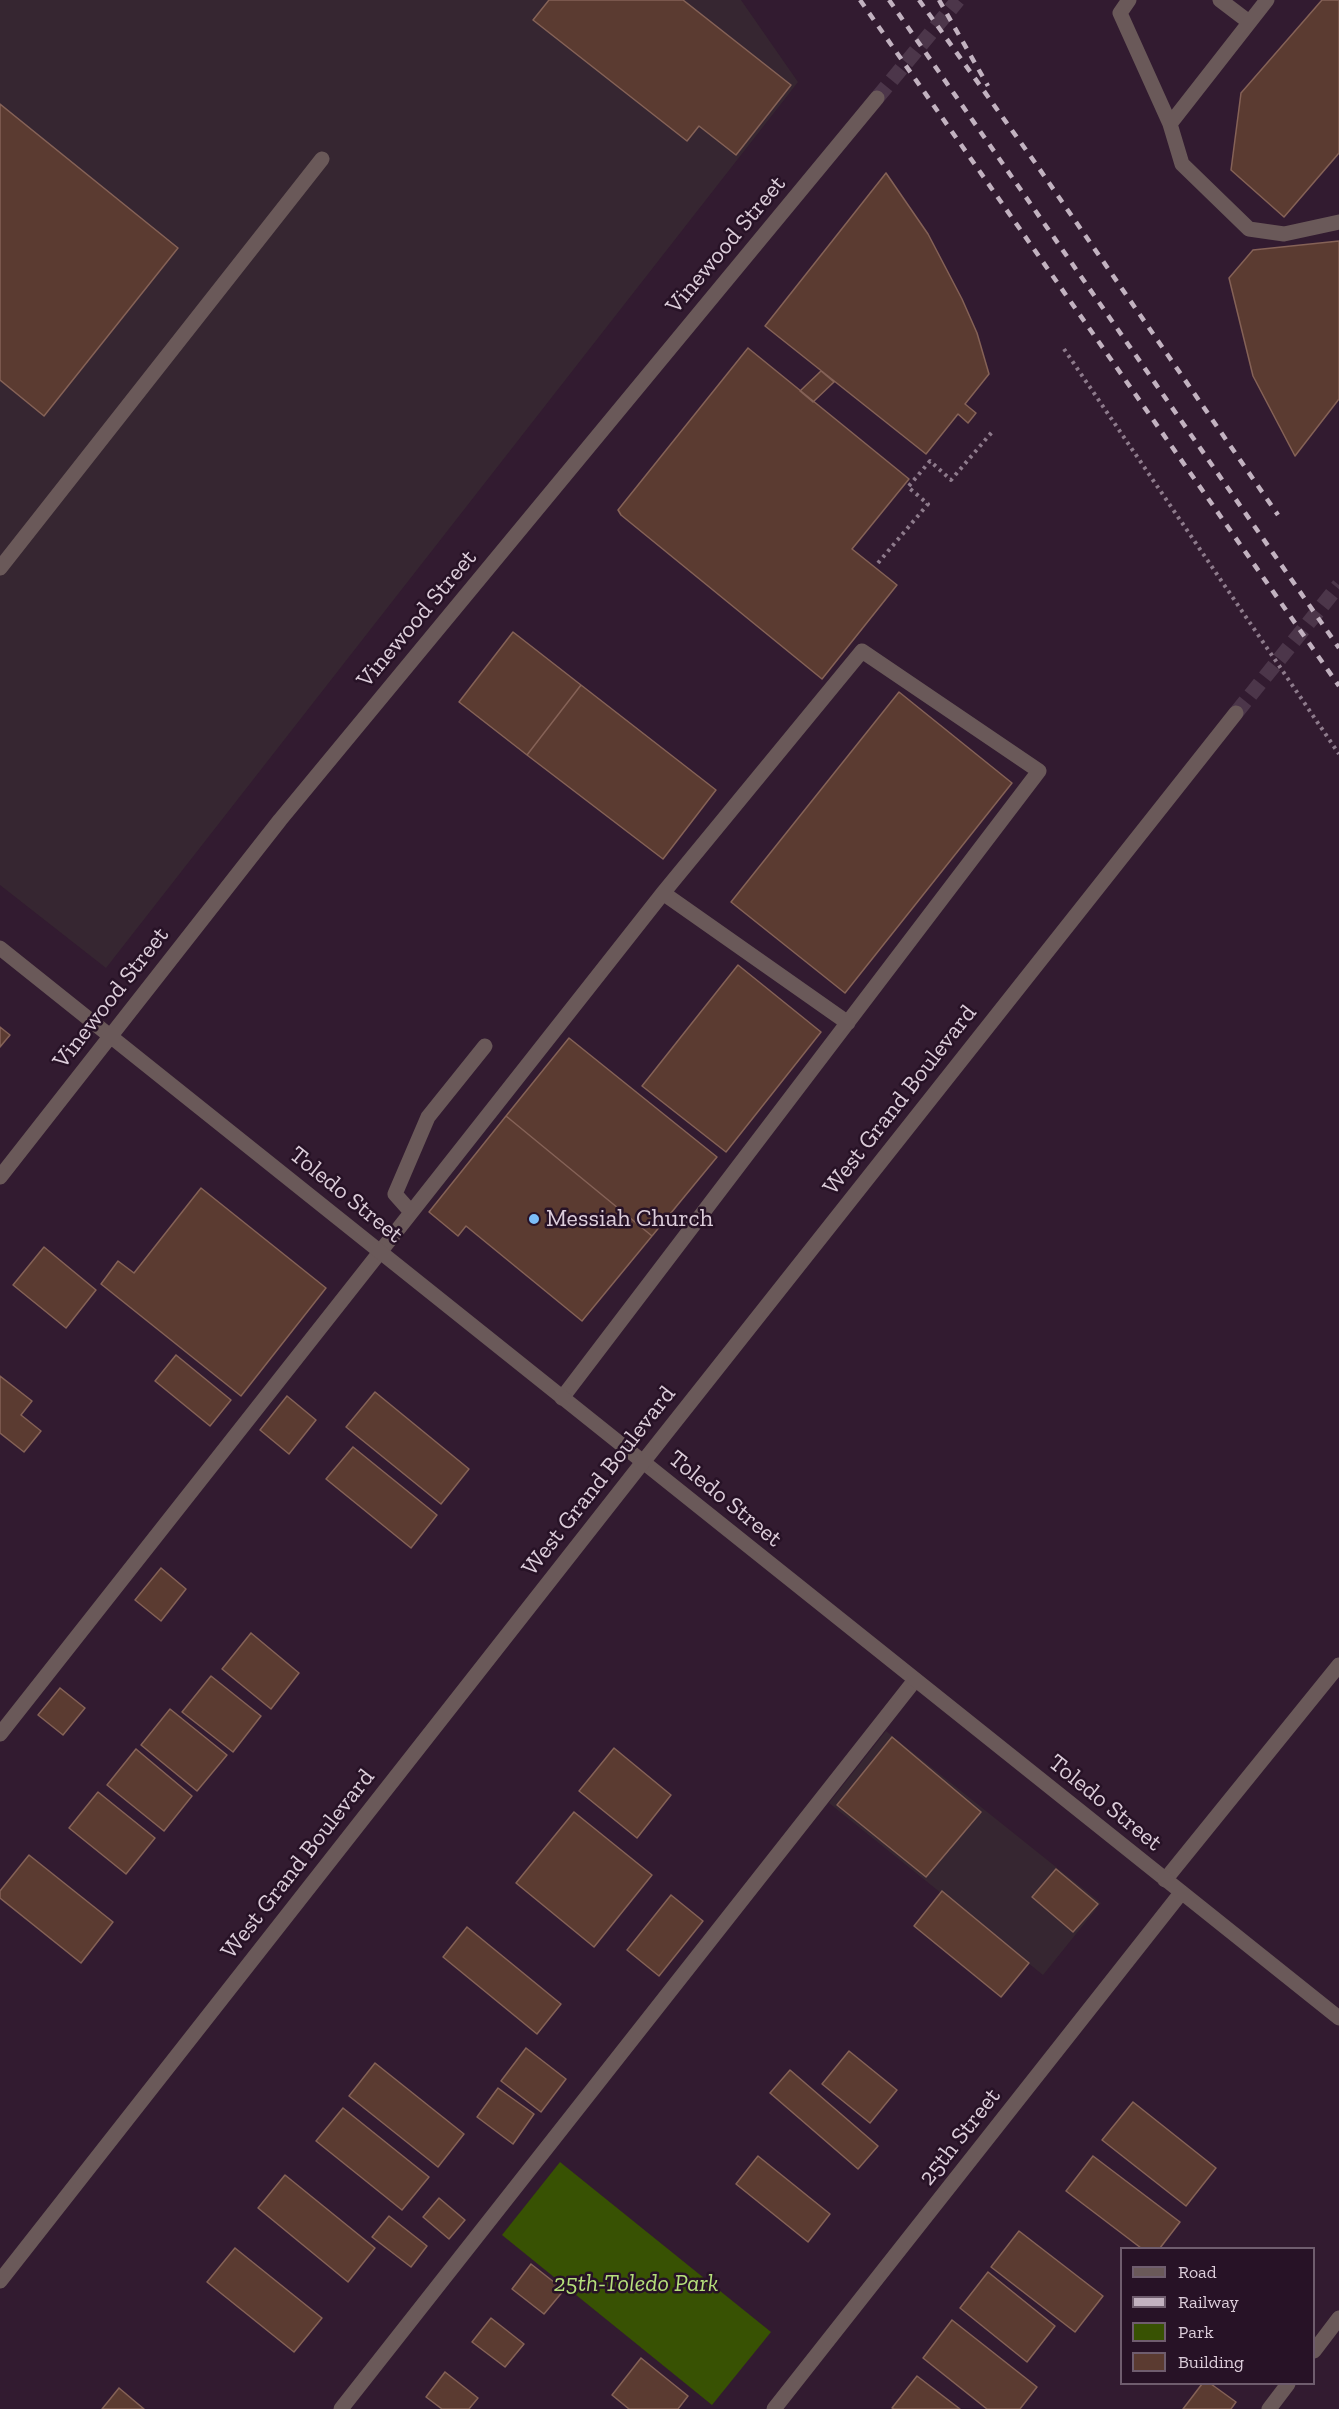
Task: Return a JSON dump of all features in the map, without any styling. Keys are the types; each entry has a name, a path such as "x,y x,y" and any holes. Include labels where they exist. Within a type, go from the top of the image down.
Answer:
{"street":[{"path":"1129,0 1120,13 1170,124 1182,164 1249,229 1284,234 1339,222"},
{"path":"1220,0 1250,22"},
{"path":"1170,124 1267,0"},
{"name":"Vinewood Street","path":"0,1177 280,820 876,98"},
{"path":"0,568 322,159"},
{"path":"0,1734 663,893 862,651 1039,771 562,1398"},
{"name":"West Grand Boulevard","path":"0,2280 642,1462 1236,713"},
{"path":"663,893 848,1023"},
{"name":"Toledo Street","path":"0,948 1339,2018"},
{"path":"411,1212 395,1194 428,1117 485,1047"},
{"path":"1165,1880 1339,1665"},
{"path":"341,2409 915,1680"},
{"name":"25th Street","path":"774,2409 1181,1893"},
{"path":"1315,2350 1339,2318"},
{"path":"1269,2409 1287,2385"}],"path":[{"path":"1064,349 1339,754"},
{"path":"878,563 928,504 908,487 930,461 951,480 992,432"}],"shaded area":[{"path":"0,0 741,0 798,82 106,968 0,885"},
{"path":"886,1731 1101,1903 1043,1975 829,1803"}],"green space":[{"name":"25th-Toledo Park","path":"560,2162 771,2332 712,2405 502,2235"}],"building":[{"path":"549,0 683,0 791,85 736,155 699,126 687,141 533,20"},
{"path":"1322,0 1339,0 1339,153 1284,217 1231,170 1241,93"},
{"path":"0,104 178,248 44,416 0,380"},
{"path":"886,173 928,234 962,299 977,333 989,374 965,404 976,413 968,423 958,414 926,454 765,326"},
{"path":"1339,241 1339,399 1295,456 1253,376 1229,278 1253,250"},
{"path":"748,348 909,479 852,549 897,585 822,679 621,515 618,510"},
{"path":"821,371 834,382 813,402 800,391"},
{"path":"513,632 581,685 527,755 459,702"},
{"path":"581,685 716,790 663,859 527,755"},
{"path":"899,692 1012,783 845,993 731,902"},
{"path":"738,965 821,1032 726,1152 642,1086"},
{"path":"0,1027 10,1035 0,1047"},
{"path":"569,1038 717,1157 652,1236 506,1116"},
{"name":"Messiah Church","path":"506,1116 652,1236 582,1321 466,1226 458,1236 429,1212"},
{"path":"201,1188 326,1288 241,1396 101,1284 118,1261 134,1273"},
{"path":"44,1247 96,1290 66,1328 13,1285"},
{"path":"176,1355 231,1400 210,1426 155,1381"},
{"path":"0,1376 32,1401 21,1415 41,1431 24,1452 0,1433"},
{"path":"375,1392 469,1469 441,1504 346,1427"},
{"path":"287,1396 316,1420 289,1454 260,1430"},
{"path":"353,1447 437,1515 411,1548 326,1479"},
{"path":"161,1568 186,1589 161,1621 135,1600"},
{"path":"251,1633 299,1673 271,1709 222,1669"},
{"path":"211,1676 261,1716 233,1752 182,1712"},
{"path":"60,1688 85,1708 63,1735 38,1715"},
{"path":"170,1709 227,1755 197,1791 141,1745"},
{"path":"892,1737 981,1812 926,1877 837,1805"},
{"path":"614,1748 671,1795 637,1838 579,1791"},
{"path":"136,1749 192,1796 164,1831 107,1785"},
{"path":"98,1792 155,1838 126,1874 69,1828"},
{"path":"574,1812 652,1875 594,1947 516,1883"},
{"path":"29,1855 113,1922 81,1963 0,1898 0,1891"},
{"path":"1056,1869 1098,1904 1073,1932 1032,1897"},
{"path":"942,1891 1029,1963 1001,1997 914,1926"},
{"path":"671,1895 703,1921 659,1976 627,1950"},
{"path":"467,1927 561,2004 537,2034 443,1957"},
{"path":"526,2048 566,2079 541,2112 501,2081"},
{"path":"849,2051 897,2090 870,2123 822,2084"},
{"path":"375,2063 464,2134 438,2167 349,2096"},
{"path":"790,2070 878,2146 858,2169 770,2093"},
{"path":"498,2088 534,2114 513,2144 477,2117"},
{"path":"1133,2102 1216,2168 1186,2206 1102,2140"},
{"path":"343,2108 429,2177 402,2210 316,2141"},
{"path":"758,2156 830,2214 808,2242 736,2184"},
{"path":"1093,2156 1180,2222 1161,2247 1140,2247 1066,2191"},
{"path":"285,2175 375,2248 348,2282 258,2208"},
{"path":"439,2198 465,2220 449,2239 423,2217"},
{"path":"389,2216 427,2246 411,2267 372,2237"},
{"path":"1019,2231 1103,2296 1075,2332 991,2267"},
{"path":"235,2248 322,2318 294,2352 207,2282"},
{"path":"531,2264 564,2290 544,2314 512,2289"},
{"path":"988,2272 1055,2326 1027,2362 960,2308"},
{"path":"491,2318 524,2344 505,2367 472,2342"},
{"path":"952,2320 1037,2387 1020,2409 987,2409 923,2358"},
{"path":"641,2358 688,2396 678,2409 629,2409 612,2395"},
{"path":"445,2372 478,2398 469,2409 442,2409 426,2397"},
{"path":"917,2376 960,2409 892,2408"},
{"path":"1201,2385 1212,2385 1236,2402 1231,2409 1183,2409"},
{"path":"119,2388 144,2409 102,2409"}],"tunnel":[{"path":"877,98 958,0"},
{"path":"1236,713 1339,585"}],"railway":[{"path":"860,0 1339,686"},
{"path":"889,0 1339,648"},
{"path":"919,0 1036,164 1278,515"},
{"path":"939,0 988,86"}],"place":[{"name":"Messiah Church","path":"534,1219"}]}
